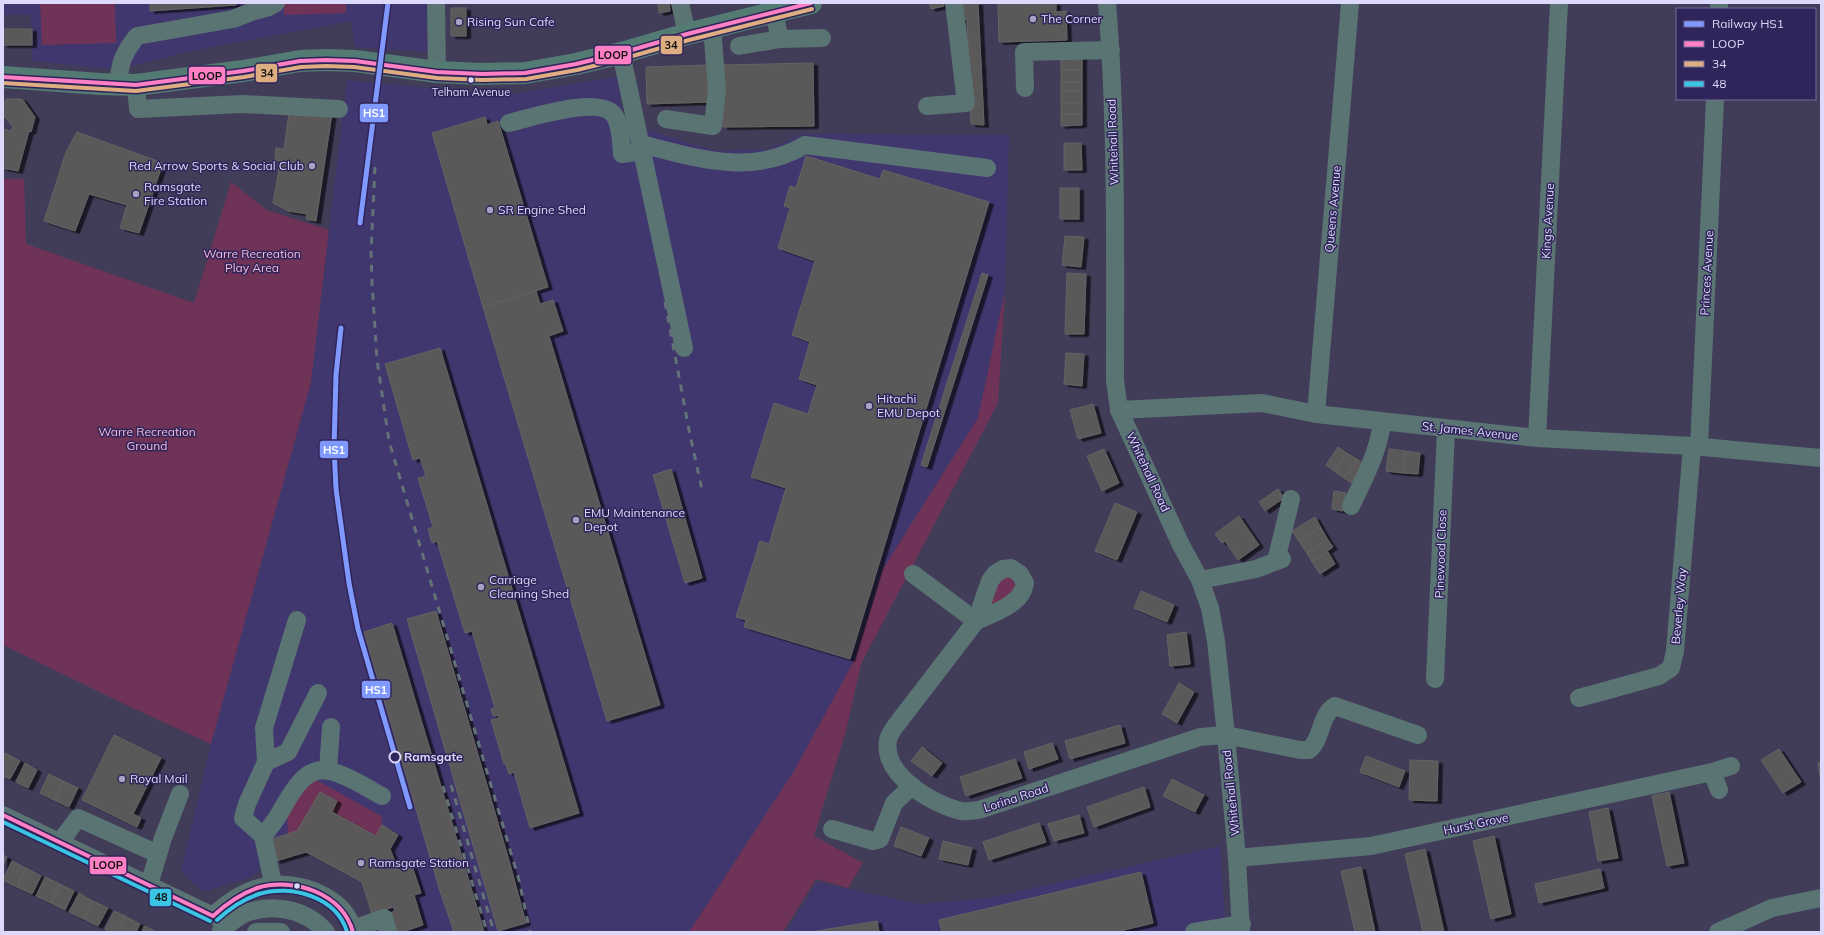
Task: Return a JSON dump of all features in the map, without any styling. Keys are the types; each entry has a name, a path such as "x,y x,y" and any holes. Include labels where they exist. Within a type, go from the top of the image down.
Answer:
{"main road":[{"path":"3,78 127,85 243,71 300,61 355,61 437,72 482,74 525,73 621,53 687,34 806,4"}],"street":[{"path":"276,3 233,20 137,36 125,51 120,70 138,109 243,104 339,109"},
{"path":"436,3 437,72"},
{"path":"680,3 687,34"},
{"path":"927,106 966,103 954,3"},
{"name":"Whitehall Road","path":"1107,3 1111,50 1114,182 1115,380 1119,410 1181,545 1200,580 1210,608 1216,641 1226,736 1238,858 1242,928"},
{"name":"Queens Avenue","path":"1316,414 1350,3"},
{"name":"Kings Avenue","path":"1538,438 1559,3"},
{"path":"774,13 780,39"},
{"path":"666,119 713,126 717,89 712,28"},
{"path":"739,46 780,39 822,38"},
{"path":"1025,88 1024,52 1111,50"},
{"path":"621,53 684,348"},
{"name":"Princes Avenue","path":"1696,446 1714,100"},
{"path":"509,123 575,108 595,107 607,109 614,115 622,154 642,148 728,163 750,163 779,157 805,145 986,168"},
{"name":"St. James Avenue","path":"1119,410 1262,403 1316,414 1446,429 1538,438 1696,446 1821,458"},
{"path":"1351,506 1370,466 1380,438 1382,422"},
{"name":"Pinewood Close","path":"1435,679 1446,429"},
{"name":"Beverley Way","path":"1579,698 1659,676 1671,668 1675,651 1696,446"},
{"path":"1200,580 1256,569 1279,560 1291,499"},
{"name":"Lorina Road","path":"913,574 976,621 897,724 888,739 889,752 894,769 912,786 940,803 962,811 979,810 1200,737 1226,736 1300,750 1309,750 1314,745 1328,711 1335,706 1418,735"},
{"path":"274,885 263,836 243,818 247,804 266,762 264,728 297,620"},
{"path":"266,762 288,752 318,693"},
{"path":"328,770 331,727"},
{"name":"Hurst Grove","path":"1238,858 1371,846 1712,772 1731,766"},
{"path":"263,836 298,783 311,772 328,770 382,796"},
{"path":"1712,772 1719,790"},
{"path":"832,830 873,840 880,839 894,803 912,786"},
{"path":"149,885 158,854 180,794"},
{"path":"3,815 149,885 218,926"},
{"path":"60,842 78,818 158,854"},
{"path":"218,926 225,905 245,893 274,885 301,887 320,893 345,911 352,922 353,930 384,918 388,932"},
{"path":"1718,932 1772,908 1821,898"},
{"path":"218,926 244,914 262,909 279,907 307,917 326,932"},
{"path":"1194,932 1242,928"},
{"path":"256,932 281,932"}],"shaded area":[{"path":"3,3 430,3 428,52 355,47 351,21 186,52 118,70 32,61 31,15 3,15"},
{"path":"617,77 624,123 716,151 768,149 804,134 1009,135 1005,291 978,418 883,569 855,659 794,771 689,932 377,932 362,882 306,852 276,861 248,878 203,892 181,871 211,744 311,382 347,80 503,95"},
{"path":"1220,846 1226,932 786,932 817,882 919,904 990,898"}],"green space":[{"path":"40,3 115,3 116,43 42,45"},
{"path":"284,3 346,3 346,13 284,15"},
{"name":"Warre Recreation Ground","path":"3,179 24,179 26,244 194,303 231,182 267,210 329,230 311,382 211,744 122,703 3,645"},
{"path":"1005,291 998,403 861,664 846,731 814,836 863,863 848,888 816,879 783,932 689,932 794,771 855,659 883,569 978,418"},
{"path":"1010,573 1020,589 984,612 994,583"},
{"path":"318,781 381,816 382,825 376,836 332,812 297,831 288,834 287,817 308,782"}],"building":[{"path":"150,3 236,3 236,5 150,11"},
{"path":"658,3 669,3 670,11 659,13"},
{"path":"929,3 943,3 944,6 931,9"},
{"path":"959,3 978,3 984,125 971,124 967,19 960,20"},
{"name":"The Corner","path":"998,3 1056,3 1056,12 1066,11 1067,40 999,42"},
{"name":"Rising Sun Cafe","path":"451,8 466,8 466,36 451,36"},
{"path":"3,29 32,29 32,45 3,45"},
{"path":"1061,57 1082,57 1082,70 1061,70"},
{"path":"813,63 814,126 723,127 723,65"},
{"path":"710,65 711,102 647,104 646,67"},
{"path":"1061,70 1082,70 1082,82 1061,82"},
{"path":"1061,82 1082,82 1082,91 1061,91"},
{"path":"1061,91 1082,91 1082,103 1061,103"},
{"path":"6,99 22,99 35,117 31,132 29,131 18,171 3,168 4,129 11,131 13,127 5,117 3,117 3,101 6,101"},
{"path":"1061,103 1082,103 1082,114 1061,114"},
{"name":"Red Arrow Sports & Social Club","path":"289,113 332,113 316,221 306,219 307,214 288,211 273,203 280,164 300,167 300,164 275,160 276,148 284,149"},
{"path":"1061,114 1082,114 1082,125 1061,126"},
{"name":"SR Engine Shed","path":"485,117 487,125 498,121 548,287 483,307 432,133"},
{"path":"77,132 163,163 139,233 120,228 127,205 89,194 75,231 44,221 66,152"},
{"path":"1064,143 1081,143 1082,170 1064,170"},
{"name":"Hitachi EMU Depot","path":"806,156 880,179 883,170 989,202 850,659 744,627 746,620 736,617 760,541 769,544 786,488 751,477 774,403 808,414 817,385 799,379 810,342 792,335 815,261 778,248 790,208 784,206 790,186 796,188"},
{"path":"1060,188 1079,188 1079,219 1060,219"},
{"path":"1065,236 1084,237 1081,267 1062,265"},
{"path":"982,273 988,275 927,467 921,465"},
{"path":"1067,273 1086,274 1084,334 1065,334"},
{"name":"EMU Maintenance Depot","path":"536,291 540,304 553,300 563,331 549,336 660,705 607,721 483,307"},
{"name":"Carriage Cleaning Shed","path":"440,348 579,813 530,828 514,772 509,774 506,764 504,764 491,720 499,718 498,715 493,716 491,709 495,708 472,631 465,633 437,541 432,543 428,529 433,527 418,478 426,476 420,458 413,460 385,364"},
{"path":"1066,353 1084,354 1082,386 1064,384"},
{"path":"1093,404 1101,433 1078,439 1070,410"},
{"path":"1338,447 1347,453 1334,471 1326,465"},
{"path":"1104,449 1119,483 1102,491 1087,456"},
{"path":"1389,449 1405,451 1403,473 1386,471"},
{"path":"1405,451 1420,453 1418,474 1403,473"},
{"path":"1347,453 1357,459 1344,478 1334,471"},
{"path":"1357,459 1366,465 1353,484 1344,478"},
{"path":"671,469 702,578 685,583 653,475"},
{"path":"1278,489 1284,498 1265,511 1259,502"},
{"path":"1334,491 1346,493 1343,511 1332,509"},
{"path":"1115,503 1137,512 1117,560 1095,551"},
{"path":"1239,516 1259,545 1238,560 1225,541 1222,543 1215,534"},
{"path":"1315,517 1321,528 1299,541 1292,531"},
{"path":"1321,528 1328,540 1307,553 1299,541"},
{"path":"1328,540 1333,547 1312,562 1307,553"},
{"path":"1328,552 1335,564 1320,574 1312,562"},
{"path":"1141,591 1174,605 1167,622 1134,608"},
{"path":"436,611 526,923 498,931 407,619"},
{"path":"392,623 484,932 454,932 440,891 364,632"},
{"path":"1186,632 1190,664 1170,666 1167,635"},
{"path":"1179,683 1194,692 1177,723 1162,714"},
{"path":"1120,725 1125,743 1070,759 1065,741"},
{"name":"Royal Mail","path":"114,735 161,758 133,814 141,818 137,827 82,800"},
{"path":"1052,743 1058,759 1029,769 1024,752"},
{"path":"922,747 942,763 932,776 911,761"},
{"path":"1779,749 1801,782 1783,793 1761,760"},
{"path":"5,753 20,761 10,779 3,776 3,758"},
{"path":"1366,756 1405,771 1399,787 1360,772"},
{"path":"1015,759 1022,778 966,796 960,777"},
{"path":"1410,760 1438,761 1437,801 1409,800"},
{"path":"1821,762 1821,783 1818,763"},
{"path":"25,763 37,770 28,788 16,782"},
{"path":"49,774 63,781 54,800 40,793"},
{"path":"1172,779 1204,795 1195,812 1163,796"},
{"path":"63,781 78,788 69,807 54,800"},
{"path":"1144,787 1150,807 1094,827 1087,807"},
{"name":"Ramsgate Station","path":"320,792 337,801 332,812 376,836 382,825 398,835 390,849 398,870 412,866 421,893 414,895 423,925 402,932 393,932 388,914 395,911 393,907 372,914 362,882 306,852 276,861 269,840 297,831"},
{"path":"1669,792 1684,863 1667,866 1652,796"},
{"path":"1608,808 1618,858 1598,861 1589,812"},
{"path":"1079,815 1084,833 1054,841 1048,824"},
{"path":"1039,823 1046,842 989,860 983,842"},
{"path":"901,827 929,838 921,856 894,846"},
{"path":"1494,836 1511,914 1491,919 1473,841"},
{"path":"943,841 972,848 968,865 939,859"},
{"path":"1425,849 1444,932 1423,932 1405,854"},
{"path":"3,855 7,857 3,866"},
{"path":"12,861 26,868 17,887 3,880"},
{"path":"1361,867 1375,932 1355,932 1341,871"},
{"path":"26,868 41,876 32,894 17,887"},
{"path":"1600,869 1604,888 1539,903 1535,884"},
{"path":"1141,872 1153,923 1116,932 942,932 939,920"},
{"path":"45,877 60,884 51,903 36,896"},
{"path":"60,884 74,891 65,910 51,903"},
{"path":"79,893 93,901 84,919 69,912"},
{"path":"93,901 108,908 98,926 84,919"},
{"path":"114,911 125,916 118,932 110,932 105,929"},
{"path":"125,916 140,924 136,932 118,932"},
{"path":"877,921 879,932 811,932"},
{"path":"144,926 157,932 142,932"}],"railway":[{"path":"375,167 371,252 372,282 377,360 389,441 519,880 530,932"},
{"path":"665,302 702,490"},
{"path":"451,785 494,932"},
{"path":"443,786 487,932"}],"rail line":[{"name":"HS1","path":"360,223 388,3"},
{"name":"HS1","path":"341,328 336,375 334,447 336,489 349,583 358,629 410,807"}],"transit line":[{"name":"LOOP","path":"3,77 136,85 243,71 300,61 326,60 355,61 437,72 482,74 525,73 576,64 621,53 687,34 811,3"},
{"name":"34","path":"3,83 136,91 244,77 301,67 326,66 354,67 437,78 482,80 526,79 577,70 622,59 689,40 812,9"},
{"name":"LOOP","path":"3,815 213,916"},
{"name":"48","path":"3,822 210,921"},
{"name":"LOOP","path":"213,916 223,907 251,890 271,885 286,885 315,891 328,898 339,907 347,918 353,932"},
{"name":"48","path":"217,920 236,905 253,896 272,891 298,892 311,896 334,910 342,920 347,932"}],"place":[{"name":"The Corner","path":"1033,19"},
{"name":"Rising Sun Cafe","path":"459,22"},
{"name":"Telham Avenue","path":"471,80"},
{"name":"Red Arrow Sports & Social Club","path":"312,166"},
{"name":"Ramsgate Fire Station","path":"136,194"},
{"name":"SR Engine Shed","path":"490,210"},
{"name":"Hitachi EMU Depot","path":"869,406"},
{"name":"EMU Maintenance Depot","path":"576,520"},
{"name":"Carriage Cleaning Shed","path":"481,587"},
{"name":"Ramsgate","path":"395,757"},
{"name":"Royal Mail","path":"122,779"},
{"name":"Ramsgate Station","path":"361,863"}],"park label":[{"name":"Warre Recreation Play Area","path":"252,261"}]}
